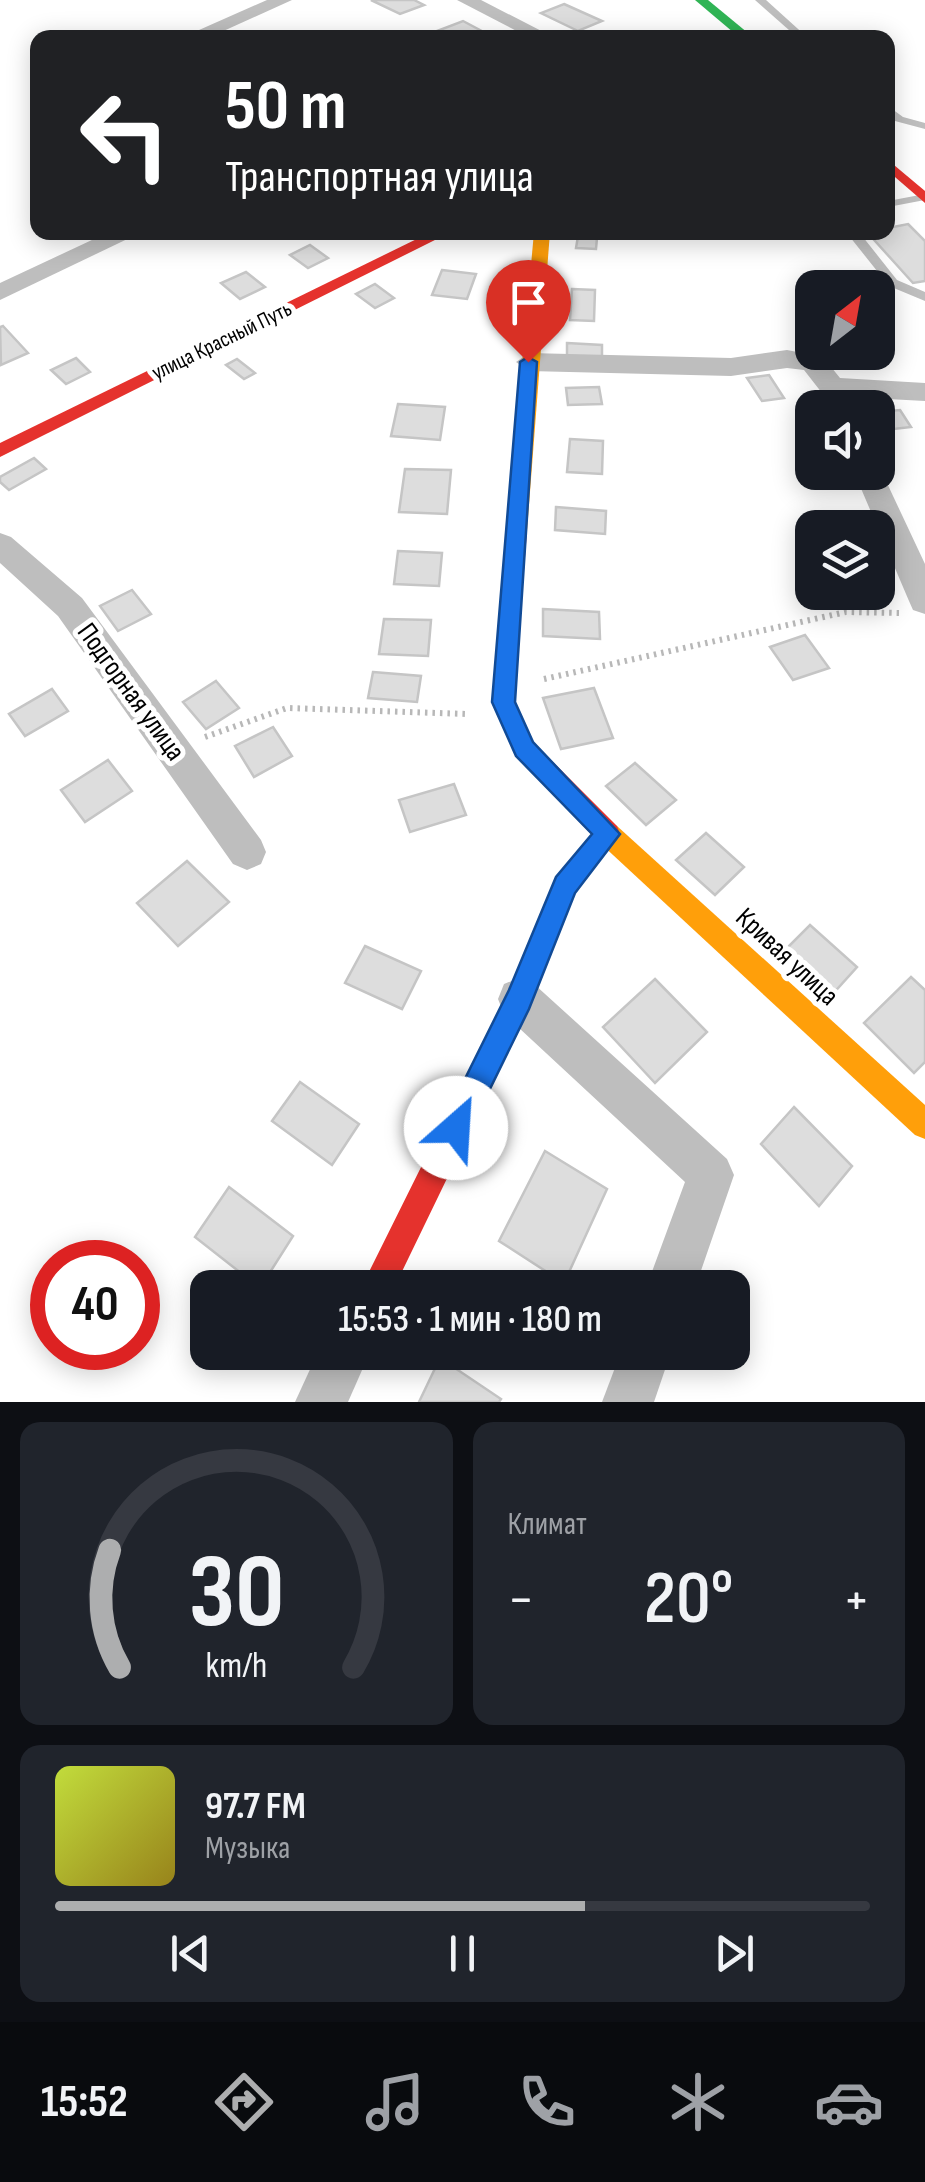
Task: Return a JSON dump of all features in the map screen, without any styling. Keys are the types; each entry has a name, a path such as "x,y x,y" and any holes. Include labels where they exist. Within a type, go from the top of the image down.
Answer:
{"street":[{"path":"210,30 283,0"},
{"path":"466,0 529,30"},
{"path":"701,0 738,30"},
{"path":"895,171 924,198"},
{"path":"0,292 113,240"},
{"name":"улица Красный Путь","path":"0,451 428,240"},
{"path":"509,716 503,702 504,687 541,240"},
{"path":"528,362 730,367 787,359 812,364 831,390"},
{"path":"895,394 925,392"},
{"path":"875,490 918,608"},
{"name":"Подгорная улица","path":"0,545 70,607 247,852"},
{"name":"Кривая улица","path":"509,716 524,748 608,834 925,1125"},
{"path":"386,1270 519,1000 565,886 608,834"},
{"path":"519,1000 712,1174 677,1270"},
{"path":"321,1402 336,1370"},
{"path":"628,1402 640,1370"}],"lane":[{"path":"760,0 795,30"},
{"path":"895,115 925,126"},
{"path":"895,203 924,198"},
{"path":"859,240 893,282 925,297"}],"path":[{"path":"504,687 846,612 918,608"},
{"path":"169,744 209,736 287,708 509,716"}],"building":[{"path":"371,0 414,0 424,5 400,14"},
{"path":"564,4 602,21 576,30 541,13"},
{"path":"463,21 480,30 440,30"},
{"path":"908,224 925,241 925,281 913,283 874,240 895,240 895,227"},
{"path":"577,240 597,240 596,249 576,248"},
{"path":"310,245 328,258 308,268 290,255"},
{"path":"442,270 476,274 467,299 432,295"},
{"path":"246,272 265,287 240,299 221,283"},
{"path":"375,284 394,298 375,308 356,294"},
{"path":"572,289 595,290 594,321 570,320"},
{"path":"0,327 28,353 1,365"},
{"path":"567,343 602,345 602,361 567,359"},
{"path":"76,358 90,372 66,384 51,370"},
{"path":"237,359 255,373 244,379 226,365"},
{"path":"769,375 784,398 762,401 747,378"},
{"path":"599,387 602,404 568,405 566,388"},
{"path":"398,404 445,407 440,440 391,436"},
{"path":"895,410 900,410 911,427 895,429"},
{"path":"570,439 603,441 602,474 567,472"},
{"path":"34,458 46,469 9,490 0,482 0,477"},
{"path":"405,469 451,470 447,514 399,512"},
{"path":"556,507 606,511 605,534 555,530"},
{"path":"398,551 442,553 439,586 394,584"},
{"path":"132,590 151,614 118,631 100,606"},
{"path":"543,609 599,612 600,639 543,636"},
{"path":"384,619 431,620 428,656 379,654"},
{"path":"805,635 829,668 793,680 770,647"},
{"path":"373,672 421,676 417,702 368,698"},
{"path":"216,681 239,708 206,729 183,702"},
{"path":"594,688 613,738 561,749 543,698"},
{"path":"52,689 68,711 25,736 9,714"},
{"path":"273,727 292,756 254,777 235,746"},
{"path":"108,760 132,791 85,822 61,790"},
{"path":"635,763 676,800 646,825 606,786"},
{"path":"454,784 466,815 410,832 399,800"},
{"path":"706,833 744,867 715,895 676,860"},
{"path":"187,861 229,902 178,946 137,903"},
{"path":"810,925 857,967 830,997 782,953"},
{"path":"365,946 421,971 402,1009 345,983"},
{"path":"911,977 925,990 925,1062 914,1073 864,1023"},
{"path":"655,979 707,1032 655,1083 603,1027"},
{"path":"300,1082 359,1124 332,1165 272,1121"},
{"path":"794,1107 852,1166 819,1206 761,1144"},
{"path":"545,1151 607,1189 570,1270 544,1270 499,1241"},
{"path":"229,1187 293,1236 271,1270 237,1270 195,1237"},
{"path":"434,1370 458,1370 501,1399 499,1402 419,1402"}],"traffic: fast":[{"path":"701,0 738,30"}],"traffic: slow":[{"path":"517,531 541,240"},
{"path":"608,834 925,1125"}],"traffic: jam":[{"path":"895,171 925,199"},
{"path":"0,451 428,240"},
{"path":"386,1270 519,999 565,886 608,834 524,749 503,702 517,531"}],"route":[{"path":"456,1128 519,1000 565,886 608,834 524,748 503,702 528,362"}]}
